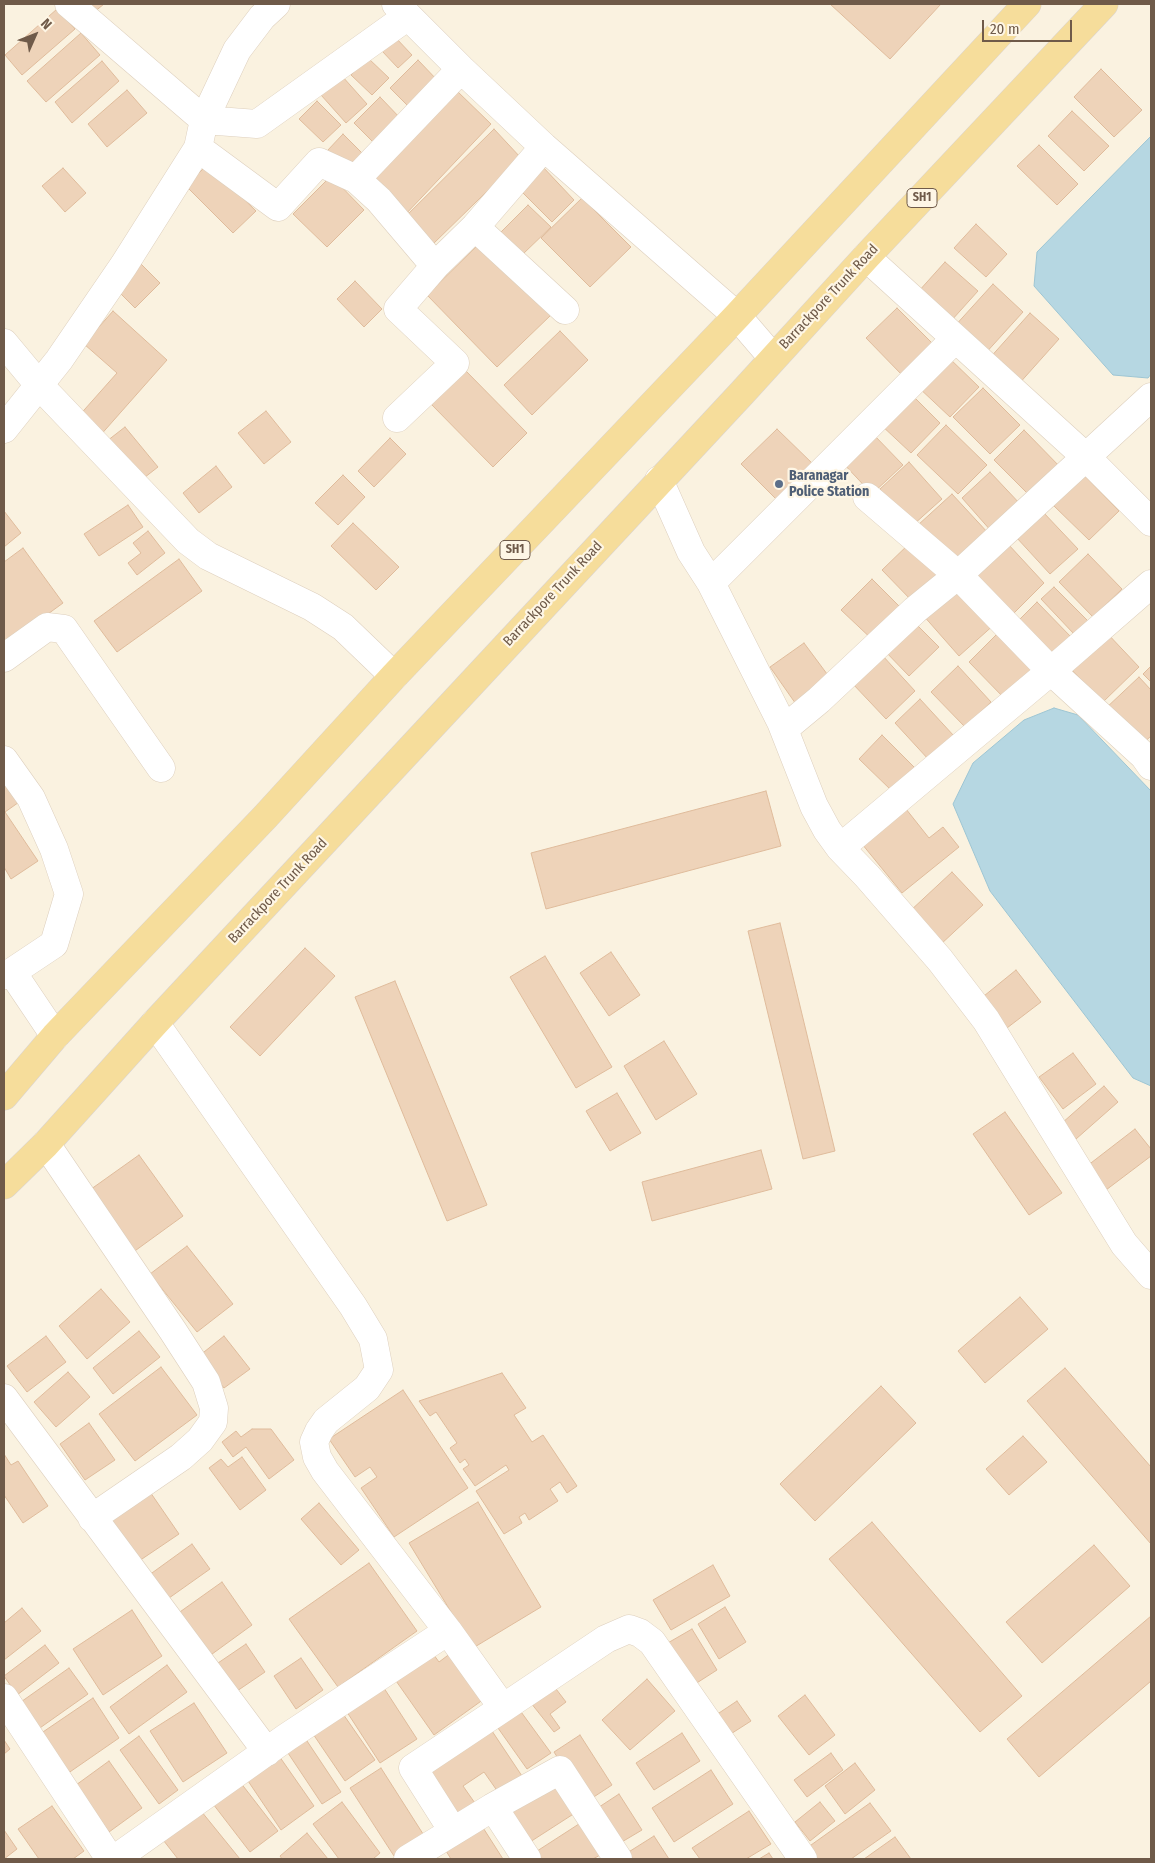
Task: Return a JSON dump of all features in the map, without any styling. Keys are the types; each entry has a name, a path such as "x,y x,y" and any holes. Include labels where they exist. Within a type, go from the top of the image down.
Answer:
{"main road":[{"name":"SH1","path":"4,1096 56,1036 265,817 394,676 737,316 1027,4"},
{"name":"Barrackpore Trunk Road","path":"4,1185 46,1144 155,1023 866,257 1104,4"}],"street":[{"path":"69,4 204,120 257,124 402,10 544,147 737,316 773,358"},
{"path":"4,429 59,360 124,265 198,148 204,120 237,50 262,17 276,4"},
{"path":"356,178 461,69"},
{"path":"397,418 454,363 398,309 435,266 474,227 544,147"},
{"path":"198,148 278,207 319,162 356,178 379,200 435,266"},
{"path":"474,227 565,310"},
{"path":"866,257 1087,458 1151,522"},
{"path":"711,584 955,339"},
{"path":"4,343 40,385 188,541 208,556 312,607 343,627 394,676"},
{"path":"784,728 819,700 915,610 958,575 1151,398"},
{"path":"659,480 691,552 711,584 784,728 814,806 826,830 940,960 986,1020 1124,1244 1151,1275"},
{"path":"867,497 958,575 1051,671 1149,757"},
{"path":"840,848 1051,671 1151,584"},
{"path":"4,658 47,628 64,629 161,768"},
{"path":"4,760 32,798 54,849 69,894 54,944 8,974 56,1036"},
{"path":"155,1023 353,1306 373,1339 379,1370 367,1388 326,1421 314,1442 317,1457 325,1471 448,1631 503,1708"},
{"path":"46,1144 202,1375 214,1408 213,1422 200,1440 182,1457 92,1518"},
{"path":"4,1398 267,1752"},
{"path":"453,1831 413,1768 606,1639 629,1629 640,1633 652,1642 802,1859"},
{"path":"115,1859 287,1737 448,1631"},
{"path":"4,1698 110,1859"},
{"path":"408,1859 493,1807 560,1770 618,1859"},
{"path":"493,1807 527,1859"}],"water":[{"path":"1151,136 1151,374 1148,378 1113,375 1034,286 1037,252"},
{"path":"1054,708 1078,715 1151,791 1151,1086 1133,1078 990,891 953,804 973,763 1024,720"}],"building":[{"path":"85,4 104,4 93,13"},
{"path":"830,4 941,4 890,59"},
{"path":"57,9 75,29 22,75 5,55"},
{"path":"81,33 100,55 46,102 27,81"},
{"path":"395,37 412,55 398,68 382,51"},
{"path":"368,58 389,78 372,95 351,75"},
{"path":"418,60 439,82 412,110 390,88"},
{"path":"102,61 119,81 72,123 55,102"},
{"path":"1101,69 1142,110 1114,137 1074,97"},
{"path":"342,76 367,104 346,123 321,95"},
{"path":"127,90 147,113 107,147 88,124"},
{"path":"456,90 491,124 404,216 368,182"},
{"path":"380,97 402,120 376,145 354,123"},
{"path":"317,101 341,125 323,142 299,119"},
{"path":"1072,111 1109,146 1084,171 1048,136"},
{"path":"494,129 521,158 431,246 404,218"},
{"path":"343,134 365,156 348,173 327,151"},
{"path":"1039,145 1078,184 1057,205 1017,166"},
{"path":"208,164 256,211 233,233 186,186"},
{"path":"542,166 574,200 552,222 519,189"},
{"path":"63,168 86,193 65,212 42,186"},
{"path":"331,176 364,210 327,247 293,214"},
{"path":"582,198 631,247 590,287 541,238"},
{"path":"528,205 551,227 523,254 501,232"},
{"path":"976,224 1007,254 986,277 954,248"},
{"path":"480,243 551,315 497,367 427,295"},
{"path":"138,261 160,283 135,308 113,286"},
{"path":"945,262 978,291 951,321 918,292"},
{"path":"355,281 382,309 364,327 337,299"},
{"path":"993,284 1023,312 983,356 953,328"},
{"path":"897,308 935,346 903,376 866,338"},
{"path":"113,311 167,360 98,438 77,418 117,373 84,344"},
{"path":"1030,313 1059,339 1017,386 988,360"},
{"path":"560,331 588,360 532,415 504,385"},
{"path":"946,355 979,387 950,417 917,386"},
{"path":"465,370 527,433 493,467 431,404"},
{"path":"983,388 1020,425 990,454 953,417"},
{"path":"910,393 940,423 911,453 880,424"},
{"path":"266,411 291,442 264,464 238,433"},
{"path":"946,425 987,465 958,494 917,455"},
{"path":"125,427 158,467 140,481 107,441"},
{"name":"Baranagar Police Station","path":"777,429 815,466 780,503 741,464"},
{"path":"1024,430 1064,471 1034,500 994,460"},
{"path":"872,433 903,465 872,494 842,462"},
{"path":"390,438 406,454 374,487 358,471"},
{"path":"909,462 942,499 913,525 880,489"},
{"path":"216,466 232,487 199,513 183,493"},
{"path":"990,472 1022,506 992,532 962,498"},
{"path":"1083,474 1119,511 1089,540 1053,505"},
{"path":"343,475 365,497 338,525 315,503"},
{"path":"952,494 989,534 955,565 918,525"},
{"path":"128,505 143,527 99,556 84,534"},
{"path":"4,511 21,533 4,547"},
{"path":"1043,512 1078,549 1050,574 1016,537"},
{"path":"353,523 399,567 376,590 331,546"},
{"path":"148,531 165,553 137,575 128,563 141,553 133,543"},
{"path":"912,541 943,572 913,602 882,570"},
{"path":"1008,544 1044,583 1013,614 976,575"},
{"path":"23,548 63,603 4,646 4,562"},
{"path":"1088,554 1122,589 1093,617 1059,582"},
{"path":"179,559 202,591 117,652 94,621"},
{"path":"872,579 905,612 876,643 841,610"},
{"path":"959,581 996,623 959,656 922,614"},
{"path":"1054,587 1088,621 1074,634 1041,599"},
{"path":"1037,602 1072,638 1051,658 1017,622"},
{"path":"913,621 939,647 909,676 883,649"},
{"path":"1000,631 1037,668 1005,699 969,662"},
{"path":"1105,631 1139,667 1103,702 1068,666"},
{"path":"804,643 833,682 798,707 770,667"},
{"path":"882,655 915,691 886,719 852,683"},
{"path":"958,666 991,702 965,727 931,692"},
{"path":"1151,666 1151,682 1143,674"},
{"path":"1139,677 1151,690 1151,736 1139,747 1105,709"},
{"path":"920,699 954,736 929,760 895,723"},
{"path":"882,735 915,768 892,791 859,759"},
{"path":"4,773 22,800 5,812 38,861 11,879 4,867"},
{"path":"766,791 781,846 546,909 531,853"},
{"path":"906,809 929,838 943,827 959,847 902,893 862,844"},
{"path":"952,872 983,905 940,945 909,912"},
{"path":"780,923 835,1151 803,1159 748,931"},
{"path":"305,948 335,976 260,1056 230,1027"},
{"path":"611,952 640,995 609,1016 580,973"},
{"path":"545,956 612,1067 576,1088 510,977"},
{"path":"1016,970 1041,1002 1003,1031 979,1000"},
{"path":"395,981 487,1205 447,1221 355,997"},
{"path":"664,1041 697,1094 656,1120 624,1066"},
{"path":"1073,1053 1096,1084 1063,1109 1039,1077"},
{"path":"1104,1086 1118,1102 1076,1139 1062,1123"},
{"path":"617,1093 641,1133 610,1151 586,1111"},
{"path":"1005,1112 1062,1193 1029,1215 973,1134"},
{"path":"1135,1129 1151,1149 1151,1156 1106,1190 1087,1166"},
{"path":"761,1150 772,1189 652,1221 642,1182"},
{"path":"139,1155 183,1216 132,1253 87,1192"},
{"path":"187,1246 233,1304 197,1332 150,1274"},
{"path":"101,1289 130,1322 87,1359 59,1326"},
{"path":"1020,1297 1048,1329 985,1383 958,1351"},
{"path":"139,1331 160,1357 113,1394 93,1368"},
{"path":"46,1336 66,1362 27,1392 7,1366"},
{"path":"224,1336 250,1369 224,1388 199,1356"},
{"path":"161,1367 197,1415 135,1461 99,1414"},
{"path":"1065,1368 1151,1467 1151,1544 1027,1401"},
{"path":"68,1372 90,1397 56,1427 34,1402"},
{"path":"502,1373 526,1408 514,1415 532,1442 543,1435 577,1486 567,1493 560,1482 550,1489 558,1501 529,1520 525,1513 519,1517 522,1523 504,1534 476,1491 509,1470 506,1465 475,1486 463,1469 469,1465 465,1459 460,1463 450,1448 457,1443 436,1412 430,1416 419,1401"},
{"path":"881,1386 916,1423 815,1521 780,1484"},
{"path":"403,1390 468,1488 394,1537 361,1488 377,1477 370,1467 355,1477 329,1439"},
{"path":"89,1423 115,1460 85,1480 60,1444"},
{"path":"252,1429 271,1429 294,1460 269,1479 246,1447 233,1457 222,1442 236,1431 241,1437"},
{"path":"1023,1436 1047,1462 1009,1495 986,1469"},
{"path":"4,1454 11,1465 18,1461 48,1506 23,1523 4,1495"},
{"path":"242,1457 266,1490 240,1510 209,1468 221,1459 228,1467"},
{"path":"148,1489 179,1534 139,1561 108,1516"},
{"path":"478,1502 541,1607 473,1648 409,1543"},
{"path":"319,1503 359,1550 341,1565 301,1519"},
{"path":"872,1522 1022,1696 980,1732 829,1559"},
{"path":"192,1544 210,1569 162,1603 145,1578"},
{"path":"1094,1545 1130,1586 1042,1663 1006,1622"},
{"path":"369,1563 417,1631 338,1687 289,1619"},
{"path":"713,1565 730,1596 671,1630 653,1600"},
{"path":"222,1582 252,1625 208,1657 177,1614"},
{"path":"725,1607 746,1642 719,1659 698,1624"},
{"path":"22,1608 41,1631 4,1660 4,1623"},
{"path":"132,1610 162,1656 103,1695 73,1649"},
{"path":"1151,1616 1151,1681 1039,1777 1007,1739"},
{"path":"692,1629 717,1670 692,1686 666,1644"},
{"path":"246,1644 265,1672 237,1691 218,1663"},
{"path":"45,1645 59,1663 17,1695 4,1676"},
{"path":"431,1651 439,1662 451,1653 484,1699 434,1735 394,1678"},
{"path":"301,1658 323,1690 296,1709 274,1676"},
{"path":"167,1665 187,1692 129,1734 110,1707"},
{"path":"69,1668 88,1694 37,1730 18,1704"},
{"path":"647,1679 675,1711 630,1750 602,1720"},
{"path":"550,1681 566,1702 550,1714 560,1728 554,1732 527,1698"},
{"path":"382,1685 417,1739 380,1763 345,1709"},
{"path":"805,1695 835,1735 809,1755 778,1716"},
{"path":"93,1698 119,1738 64,1776 37,1736"},
{"path":"737,1701 751,1721 726,1737 713,1717"},
{"path":"194,1703 227,1753 183,1782 150,1731"},
{"path":"516,1705 551,1753 527,1769 493,1721"},
{"path":"341,1711 375,1760 345,1781 311,1731"},
{"path":"490,1728 522,1776 498,1792 484,1772 463,1786 477,1806 454,1821 422,1774"},
{"path":"301,1732 341,1792 322,1804 282,1744"},
{"path":"682,1733 700,1761 654,1790 636,1763"},
{"path":"580,1735 612,1785 586,1802 554,1752"},
{"path":"139,1736 178,1790 159,1804 120,1750"},
{"path":"4,1740 10,1749 4,1754"},
{"path":"277,1753 314,1806 281,1830 244,1775"},
{"path":"831,1753 843,1770 807,1797 794,1780"},
{"path":"109,1761 142,1808 109,1832 76,1785"},
{"path":"855,1763 875,1790 845,1814 825,1786"},
{"path":"381,1768 425,1837 394,1856 350,1788"},
{"path":"711,1770 733,1804 674,1842 652,1808"},
{"path":"237,1778 278,1831 250,1852 210,1800"},
{"path":"554,1781 575,1813 530,1842 509,1810"},
{"path":"619,1794 642,1830 615,1846 593,1811"},
{"path":"342,1802 380,1853 373,1859 339,1859 313,1824"},
{"path":"820,1802 835,1821 810,1841 795,1822"},
{"path":"870,1803 891,1831 851,1859 810,1859 804,1850"},
{"path":"52,1806 84,1851 73,1859 39,1859 18,1829"},
{"path":"197,1806 240,1859 178,1859 160,1836"},
{"path":"749,1811 771,1844 746,1859 700,1859 692,1848"},
{"path":"582,1822 602,1854 593,1859 538,1859 534,1853"},
{"path":"480,1823 503,1859 451,1859 443,1846"},
{"path":"4,1830 17,1849 4,1859"},
{"path":"307,1833 328,1859 282,1859 280,1856"},
{"path":"654,1836 669,1859 631,1859 627,1853"},
{"path":"895,1837 911,1859 864,1859"},
{"path":"769,1853 773,1859 759,1859"}],"place":[{"name":"Baranagar Police Station","path":"779,484"}]}
